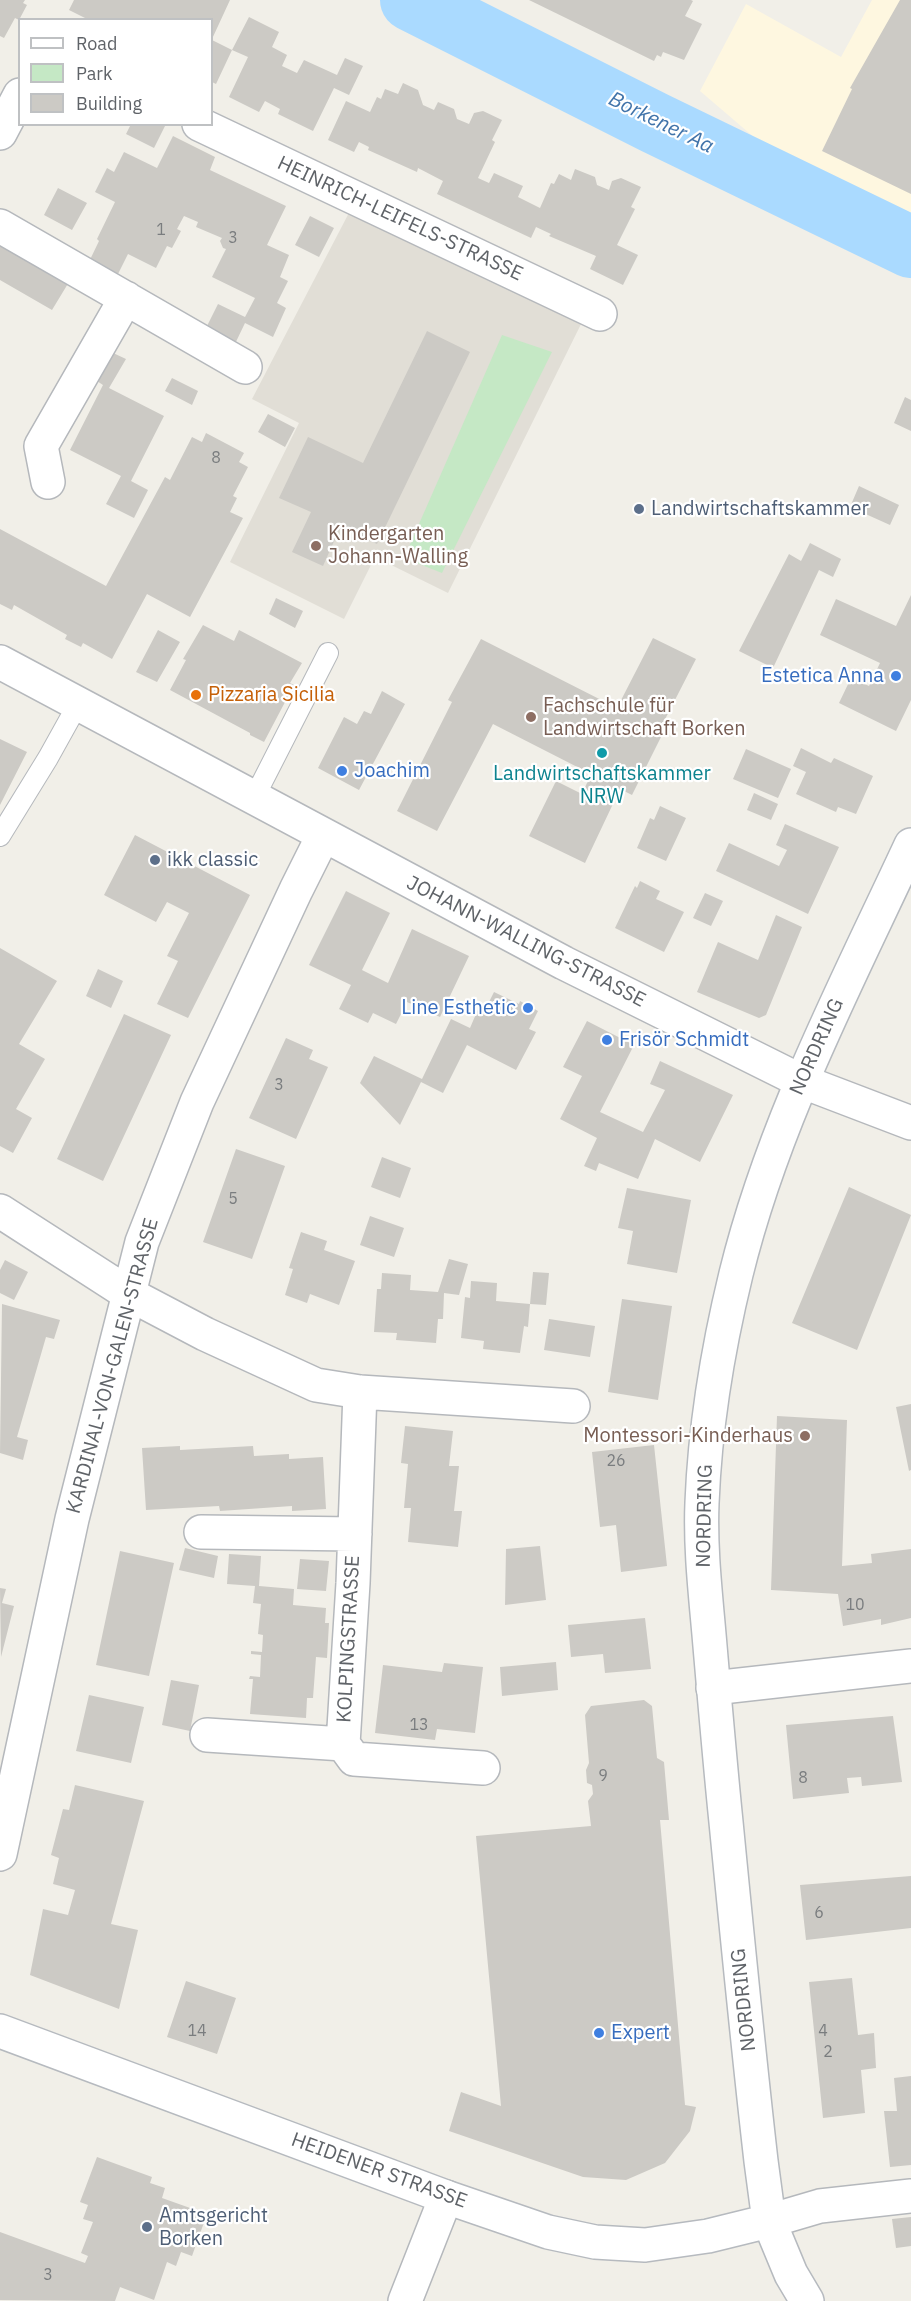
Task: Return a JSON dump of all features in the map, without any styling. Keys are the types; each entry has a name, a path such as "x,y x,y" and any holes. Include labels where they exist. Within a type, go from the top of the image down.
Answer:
{"street":[{"path":"0,133 18,99"},
{"name":"HEINRICH-LEIFELS-STRASSE","path":"204,126 600,314"},
{"path":"0,226 245,367"},
{"path":"48,482 42,446 126,298"},
{"name":"JOHANN-WALLING-STRASSE","path":"0,662 564,963 801,1081 911,1123"},
{"name":"KARDINAL-VON-GALEN-STRASSE","path":"0,1854 72,1519 142,1242 197,1102 323,836"},
{"name":"NORDRING","path":"807,2301 791,2274 769,2221 752,2082 703,1571 702,1504 716,1373 736,1275 754,1206 801,1081 911,845"},
{"path":"0,1211 129,1294 205,1334 316,1385 360,1392 573,1406"},
{"name":"KOLPINGSTRASSE","path":"360,1392 355,1534 343,1744 354,1759 483,1768"},
{"name":"KOLPINGSTRASSE","path":"201,1532 355,1534"},
{"path":"714,1688 911,1666"},
{"name":"KOLPINGSTRASSE","path":"207,1735 343,1744"},
{"name":"HEIDENER STRASSE","path":"0,2031 446,2197 548,2232 595,2242 645,2245 708,2236 820,2206 911,2196"},
{"path":"405,2301 446,2197"}],"lane":[{"path":"254,798 328,653"},
{"path":"0,836 78,704"}],"shaded area":[{"path":"872,0 911,0 911,213 769,150 700,91 746,4 841,57"},
{"path":"352,207 585,316 448,593 375,557 344,619 230,562 299,423 252,399"}],"green space":[{"path":"502,335 552,352 442,573 404,558"}],"building":[{"path":"0,0 25,0 23,3 27,5 20,18 15,18 4,38 0,36"},
{"path":"74,0 230,0 213,37 213,18 85,18 69,10"},
{"path":"529,0 691,0 693,1 685,16 702,24 684,60 663,52 661,57 657,55 654,61"},
{"path":"900,0 911,0 911,194 822,151 852,89 850,88"},
{"path":"249,17 279,32 272,47 287,55 282,66 297,73 304,60 337,75 345,58 363,66 349,95 334,88 313,131 278,114 280,109 265,101 259,112 229,97 248,57 232,50"},
{"path":"213,40 232,50 216,84 213,82"},
{"path":"403,83 418,90 423,105 434,110 438,102 454,109 457,119 469,124 474,113 483,111 502,120 492,140 495,142 478,178 489,183 494,173 523,186 518,197 540,208 551,183 554,184 559,174 571,180 575,169 595,177 597,185 609,190 612,181 621,178 641,187 631,207 635,209 617,245 638,255 623,285 590,269 596,256 549,236 551,234 536,227 531,238 437,194 443,181 418,168 417,172 368,150 369,147 359,142 354,152 328,140 346,101 370,112 377,97 381,99 385,89 398,94"},
{"path":"130,126 165,126 154,148 126,134"},
{"path":"173,136 215,157 210,170 286,206 267,245 289,255 280,277 288,281 277,303 286,308 273,337 245,323 233,348 203,334 218,304 245,317 255,298 212,277 226,249 220,241 222,238 196,227 198,222 184,216 177,229 181,231 172,248 167,246 156,268 128,254 114,282 86,268 115,202 95,192 107,168 114,172 124,152 157,168"},
{"path":"58,188 87,203 72,230 44,215"},
{"path":"310,216 334,228 319,257 295,245"},
{"path":"0,238 72,277 52,310 0,280"},
{"path":"427,331 470,352 377,544 340,528 323,566 292,552 311,512 279,498 308,437 363,463"},
{"path":"111,352 126,359 109,388 164,416 131,481 148,490 134,518 106,504 121,476 70,450 103,385 94,379"},
{"path":"172,378 198,391 192,405 165,391"},
{"path":"905,397 911,400 911,431 894,423"},
{"path":"268,414 295,428 285,447 258,432"},
{"path":"206,433 244,453 239,462 248,467 233,496 237,498 230,512 243,518 190,617 147,594 112,659 83,643 81,647 65,639 67,635 14,605 12,610 0,604 0,529 106,586 165,477 170,480 192,437 202,442"},
{"path":"859,486 899,505 890,525 850,507"},
{"path":"810,543 841,559 833,577 819,570 773,668 739,651 789,554 801,561"},
{"path":"911,595 911,700 896,731 839,703 851,678 869,686 880,663 820,635 836,599 896,626"},
{"path":"276,598 303,611 295,628 269,614"},
{"path":"203,625 234,641 239,630 302,663 290,683 294,685 264,742 170,690 186,660 183,659"},
{"path":"158,630 180,642 157,682 136,672"},
{"name":"Landwirtschaftskammer NRW","path":"653,638 696,659 659,731 663,733 632,795 620,789 585,863 529,836 556,781 582,794 591,774 493,724 437,831 397,811 452,702 448,700 481,639 617,708"},
{"path":"382,691 405,704 359,790 318,768 344,717 357,724 364,711 371,714"},
{"path":"0,739 27,752 0,805"},
{"path":"801,748 831,763 834,758 873,776 856,814 838,807 836,812 796,794 806,772 793,766"},
{"path":"746,749 791,769 778,798 733,779"},
{"path":"754,793 778,804 771,820 747,810"},
{"path":"660,806 686,818 666,861 637,848 650,818 654,820"},
{"path":"785,824 839,847 808,914 716,871 729,843 779,866 787,850 776,845"},
{"path":"135,835 250,895 188,1018 157,1004 178,961 167,956 189,913 167,902 156,922 104,895"},
{"path":"640,881 660,891 656,899 684,912 664,952 615,928 635,886 637,888"},
{"path":"346,891 390,913 362,970 388,983 412,929 469,956 440,1017 407,1002 396,1024 373,1013 368,1023 339,1009 351,985 309,965"},
{"path":"705,893 723,901 711,926 693,918"},
{"path":"776,915 802,927 766,1015 759,1018 697,992 718,942 758,960"},
{"path":"0,948 57,981 19,1044 45,1059 16,1109 32,1118 13,1153 0,1146"},
{"path":"98,969 123,981 111,1008 86,996"},
{"path":"494,992 519,1004 520,1001 538,1011 529,1029 536,1032 516,1070 467,1045 443,1093 421,1082 400,1125 360,1083 374,1056 422,1079 451,1019 470,1028 479,1007 485,1010"},
{"path":"124,1014 171,1035 103,1181 57,1159"},
{"path":"587,1021 634,1045 600,1112 643,1132 665,1090 650,1084 660,1061 733,1095 700,1162 655,1139 638,1179 599,1163 596,1171 584,1166 597,1138 560,1119 582,1076 563,1067"},
{"path":"286,1038 313,1050 309,1059 328,1067 296,1139 249,1118"},
{"path":"236,1149 285,1166 252,1259 203,1242"},
{"path":"382,1157 411,1168 400,1198 371,1187"},
{"path":"849,1187 911,1215 857,1350 792,1323"},
{"path":"627,1188 691,1200 677,1273 627,1264 633,1231 618,1228"},
{"path":"370,1216 404,1228 394,1257 360,1245"},
{"path":"301,1232 327,1241 324,1250 355,1261 339,1305 310,1294 307,1303 285,1295 293,1269 289,1268"},
{"path":"449,1259 468,1264 459,1295 444,1293 443,1319 438,1319 436,1343 396,1340 397,1333 374,1332 377,1289 381,1289 382,1273 411,1275 410,1290 438,1292"},
{"path":"5,1260 28,1272 14,1300 0,1293 0,1270"},
{"path":"533,1272 549,1273 546,1305 530,1304"},
{"path":"471,1281 497,1283 496,1301 530,1304 528,1327 524,1326 520,1353 483,1349 484,1341 461,1338 465,1297 470,1298"},
{"path":"622,1299 672,1306 658,1400 608,1392"},
{"path":"2,1304 60,1320 54,1339 46,1337 17,1437 28,1440 23,1460 0,1453"},
{"path":"549,1319 595,1326 590,1357 544,1350"},
{"path":"911,1404 911,1470 909,1471 896,1407"},
{"path":"777,1416 847,1420 842,1566 872,1563 871,1554 911,1549 911,1618 881,1625 881,1619 843,1626 838,1594 771,1590"},
{"path":"405,1426 453,1431 449,1466 459,1466 454,1511 462,1511 458,1547 408,1542 411,1508 404,1508 408,1464 401,1463"},
{"path":"654,1445 667,1566 621,1572 616,1525 600,1527 592,1452"},
{"path":"180,1446 180,1450 253,1446 254,1456 289,1454 289,1459 323,1457 326,1509 292,1511 292,1506 220,1511 219,1506 146,1510 142,1448"},
{"path":"540,1546 546,1600 505,1605 506,1549"},
{"path":"185,1548 218,1556 214,1578 179,1570"},
{"path":"120,1551 174,1563 149,1676 96,1665"},
{"path":"229,1554 261,1556 259,1586 294,1589 293,1605 326,1608 325,1623 329,1623 327,1658 316,1657 313,1698 307,1698 306,1718 250,1714 253,1679 249,1679 250,1676 260,1677 261,1655 251,1654 251,1651 262,1652 263,1635 258,1634 261,1604 253,1603 255,1586 227,1584"},
{"path":"300,1559 329,1561 326,1591 297,1589"},
{"path":"0,1588 6,1589 2,1603 14,1606 1,1657"},
{"path":"645,1618 651,1669 605,1673 603,1654 571,1657 568,1625"},
{"path":"556,1662 558,1690 502,1696 500,1667"},
{"path":"444,1663 483,1667 475,1733 437,1729 435,1740 375,1733 383,1665 442,1672"},
{"path":"171,1680 199,1685 190,1731 162,1725"},
{"path":"89,1695 144,1707 131,1763 76,1751"},
{"path":"644,1700 652,1706 657,1758 664,1762 669,1820 660,1820 685,2105 696,2107 690,2131 665,2163 626,2180 583,2177 449,2131 461,2092 501,2106 476,1836 591,1826 588,1801 593,1794 592,1785 587,1783 586,1770 589,1763 585,1715 591,1706"},
{"path":"893,1716 902,1782 862,1786 861,1777 847,1778 849,1793 793,1799 786,1725"},
{"path":"75,1785 144,1801 111,1924 138,1930 119,2009 30,1975 43,1909 68,1915 75,1890 53,1884 59,1858 51,1855 63,1809 69,1810"},
{"path":"911,1876 911,1928 806,1940 800,1885"},
{"path":"852,1978 858,2035 874,2033 876,2068 861,2070 865,2113 823,2118 809,1982"},
{"path":"186,1981 236,1998 217,2054 167,2037"},
{"path":"911,2076 911,2165 890,2167 884,2111 897,2111 894,2078"},
{"name":"Amtsgericht Borken","path":"97,2157 152,2177 150,2183 165,2188 162,2198 207,2214 192,2256 181,2252 176,2266 167,2262 154,2300 120,2287 115,2301 0,2300 0,2232 85,2263 88,2256 81,2253 93,2222 83,2219 88,2205 80,2202"},
{"path":"911,2217 911,2246 896,2248 892,2219"}],"waterway":[{"name":"Borkener Aa","path":"411,0 655,123 911,247"}],"place":[{"name":"Landwirtschaftskammer","path":"639,509"},
{"name":"Kindergarten Johann-Walling","path":"316,546"},
{"name":"Estetica Anna","path":"896,676"},
{"name":"Pizzaria Sicilia","path":"196,695"},
{"name":"Fachschule für Landwirtschaft Borken","path":"531,717"},
{"name":"Landwirtschaftskammer NRW","path":"602,753"},
{"name":"Joachim","path":"342,771"},
{"name":"ikk classic","path":"155,860"},
{"name":"Line Esthetic","path":"528,1008"},
{"name":"Frisör Schmidt","path":"607,1040"},
{"name":"Montessori-Kinderhaus","path":"805,1436"},
{"name":"Expert","path":"599,2033"},
{"name":"Amtsgericht Borken","path":"147,2227"}]}
